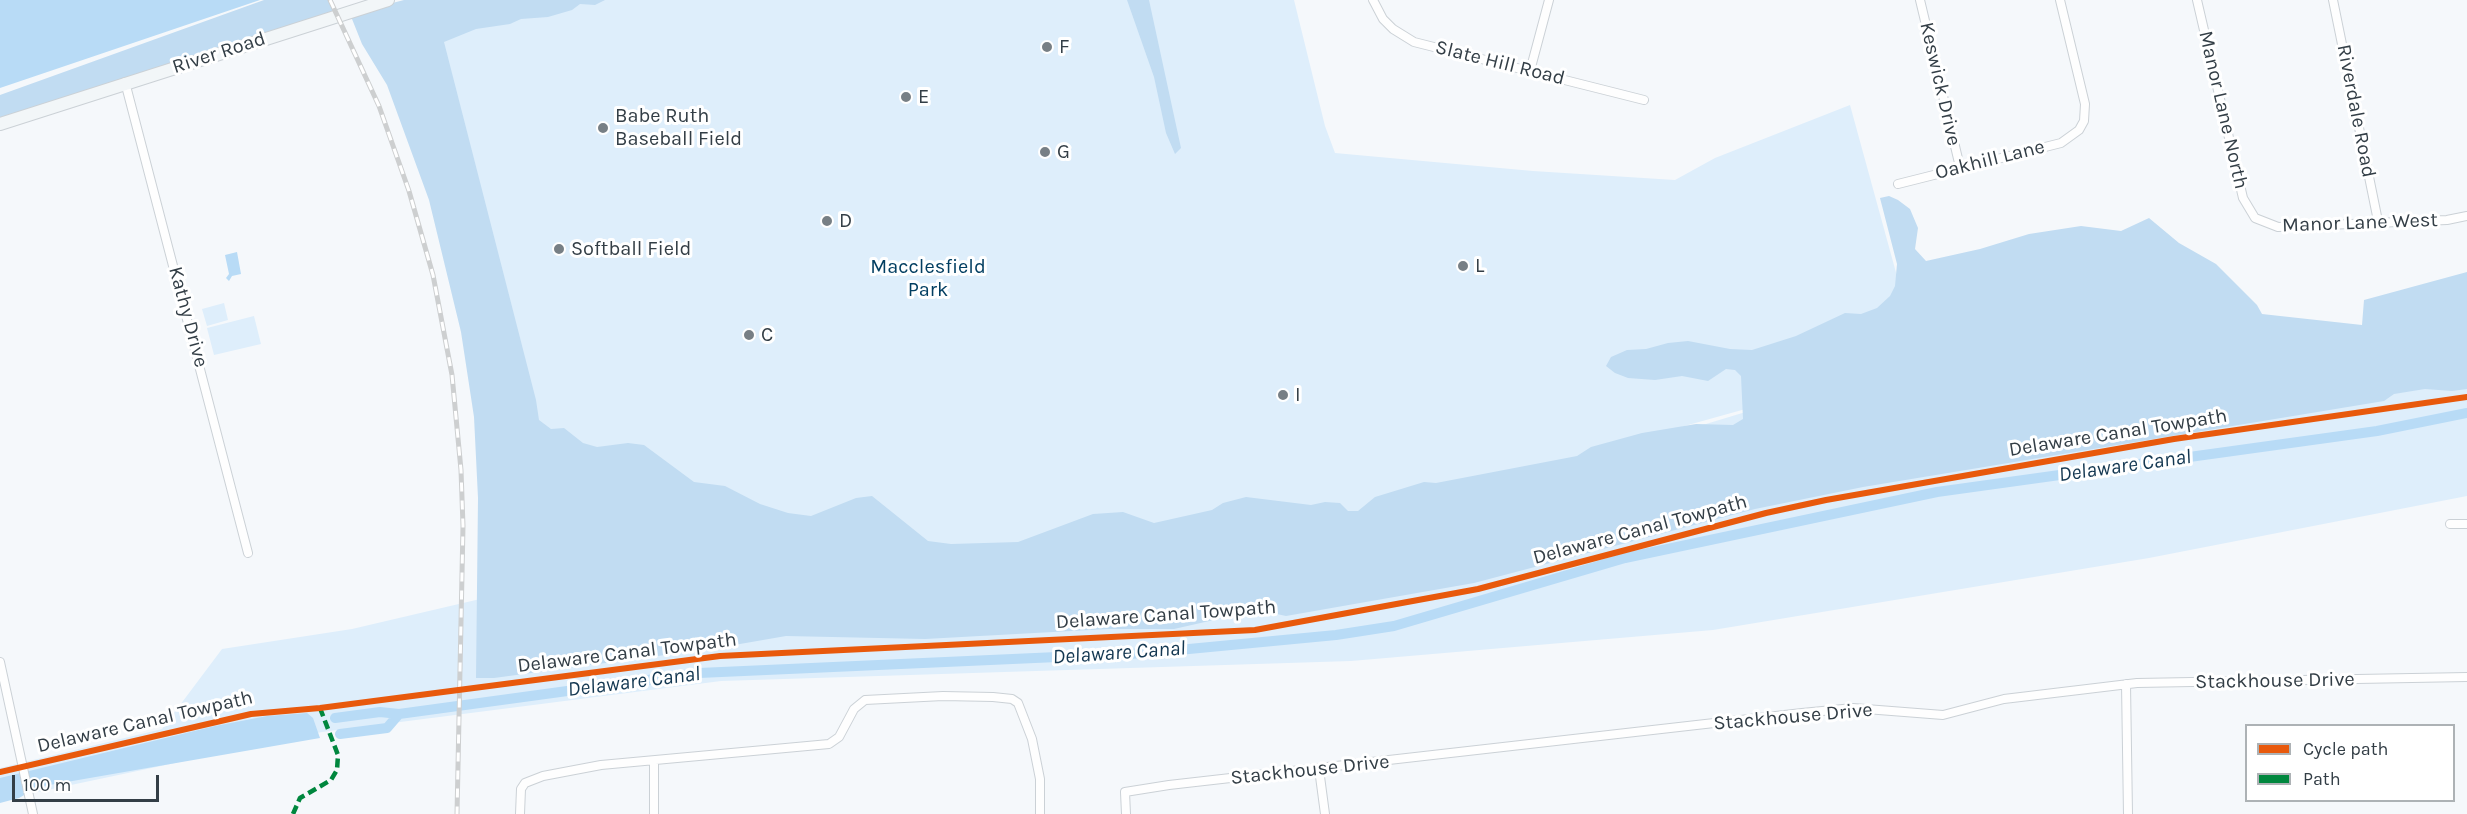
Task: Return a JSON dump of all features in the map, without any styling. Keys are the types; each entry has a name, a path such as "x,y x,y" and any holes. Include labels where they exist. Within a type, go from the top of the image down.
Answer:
{"main road":[{"name":"River Road","path":"0,124 125,82 388,0"}],"street":[{"name":"Slate Hill Road","path":"1373,0 1383,19 1410,40 1644,100"},
{"path":"1530,71 1549,0"},
{"name":"Keswick Drive","path":"1920,0 1960,167"},
{"name":"Oakhill Lane","path":"1898,184 2061,143 2079,130 2084,120 2085,104 2060,0"},
{"name":"Manor Lane North","path":"2197,0 2243,198 2255,218"},
{"name":"Riverdale Road","path":"2333,0 2378,221"},
{"name":"Kathy Drive","path":"125,82 248,553"},
{"name":"Manor Lane West","path":"2255,218 2277,227 2378,221 2447,220 2467,216"},
{"path":"2450,524 2467,524"},
{"path":"0,665 33,814"},
{"name":"Stackhouse Drive","path":"1126,814 1125,792 1169,785 1853,708 1943,715 2004,699 2126,684 2467,677"},
{"path":"2126,684 2128,814"},
{"path":"520,814 521,789 525,783 543,776 601,765 830,744 839,737 854,709 865,700 943,696 1012,699 1021,708 1032,739 1040,779 1040,814"},
{"path":"654,760 654,814"},
{"path":"1319,769 1325,814"}],"green space":[{"name":"Macclesfield Park","path":"431,0 1294,0 1325,126 1335,153 1533,171 1675,180 1715,158 1850,105 1920,360 2467,334 2467,496 2149,558 1713,630 1351,661 721,681 322,732 0,800 0,768 162,729 222,649 352,629 557,581","holes":["1871,374 1673,434 1577,456"]},
{"path":"224,303 228,320 207,326 202,309"},
{"path":"254,316 261,344 214,355 207,328"}],"shaded area":[{"path":"0,0 260,0 0,88"},
{"path":"264,0 332,0 337,15 0,124 0,95"},
{"path":"404,0 605,0 595,5 580,4 572,10 548,17 521,19 510,24 476,29 444,42 536,400 539,420 551,429 564,428 583,443 597,447 628,443 644,445 694,482 725,486 760,504 788,513 811,516 856,498 872,496 928,541 951,544 1018,542 1093,514 1123,512 1154,523 1212,510 1223,503 1246,497 1311,505 1325,502 1340,503 1348,511 1358,511 1375,497 1424,482 1436,483 1577,456 1591,447 1642,433 1696,424 1733,425 1743,419 1741,376 1735,370 1726,369 1708,381 1682,376 1655,380 1628,378 1615,373 1606,366 1611,357 1627,350 1646,349 1668,343 1688,341 1730,349 1752,350 1796,336 1845,313 1861,314 1877,308 1890,296 1895,286 1897,264 1880,198 1889,196 1910,209 1918,228 1915,249 1926,261 1980,249 2029,234 2081,226 2121,231 2149,218 2179,243 2216,264 2257,305 2262,314 2362,325 2364,300 2467,272 2467,389 2452,391 2425,389 2394,394 2384,401 1863,487 1755,509 1474,583 1286,616 1258,610 1174,629 1108,629 925,639 786,636 717,648 494,678 476,678 478,498 474,417 461,332 429,200 387,85 362,44 350,14"},
{"path":"1127,0 1149,0 1181,148 1175,154 1166,133 1154,77"},
{"path":"237,252 241,274 232,276 229,281 226,278 229,274 225,255"},
{"path":"307,713 313,718 320,738 38,787 19,798 0,803 0,778 215,726 267,716"}],"waterway":[{"name":"Delaware Canal","path":"335,718 380,712 399,714 699,673 1147,653 1336,635 1394,626 1625,558 1937,492 2377,431 2467,413"},
{"name":"Delaware Canal","path":"340,734 387,728 399,714"}],"railway":[{"path":"330,0 379,106 409,191 433,275 452,375 461,470 463,526 457,814"}],"marked path":[{"path":"293,814 300,798 331,780 337,770 338,755 320,708"}],"cycle path":[{"name":"Delaware Canal Towpath","path":"0,772 251,714 320,708 720,656 1255,630 1478,589 1766,513 1826,500 2174,439 2467,397"}],"place":[{"name":"F","path":"1047,47"},
{"name":"E","path":"906,97"},
{"name":"Babe Ruth Baseball Field","path":"603,128"},
{"name":"G","path":"1045,152"},
{"name":"D","path":"827,221"},
{"name":"Softball Field","path":"559,249"},
{"name":"L","path":"1463,266"},
{"name":"C","path":"749,335"},
{"name":"I","path":"1283,395"}]}
